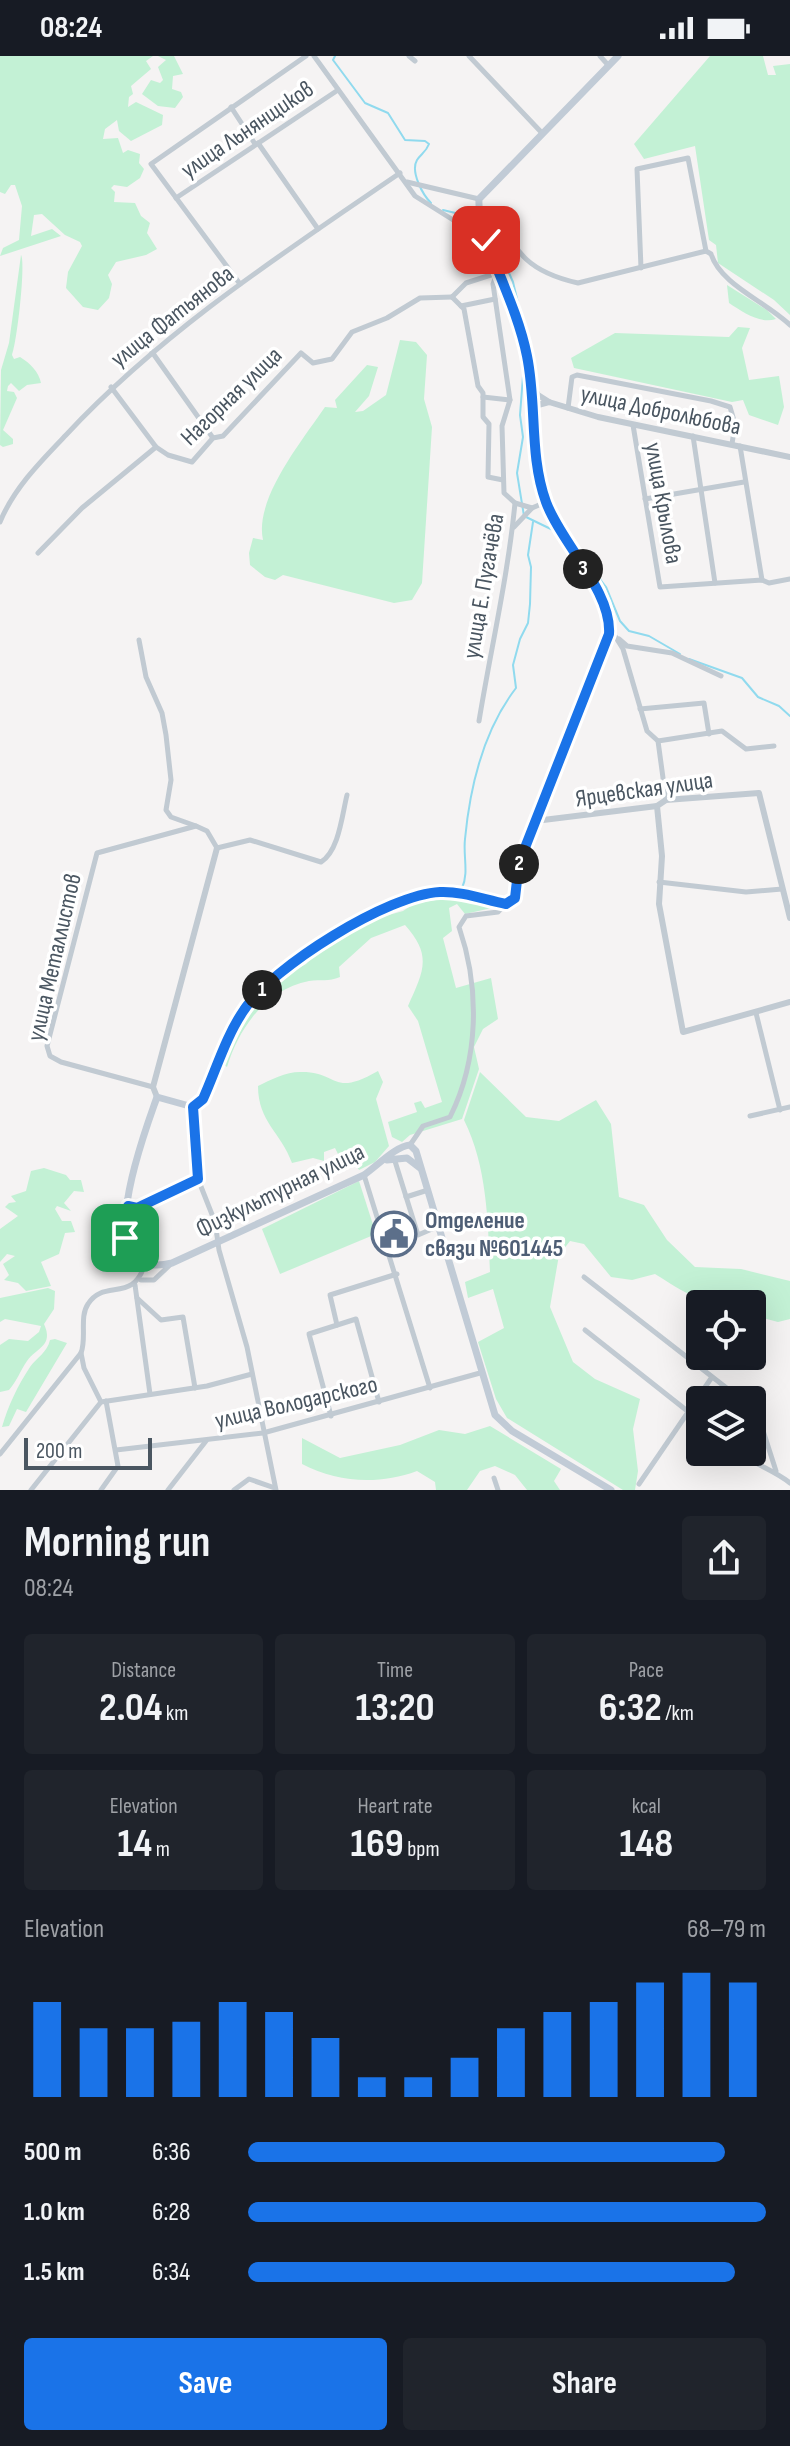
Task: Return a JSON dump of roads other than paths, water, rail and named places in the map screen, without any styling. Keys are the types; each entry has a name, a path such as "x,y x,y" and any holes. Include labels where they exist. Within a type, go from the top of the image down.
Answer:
{"main road":[{"path":"145,1263 135,1257 127,1245 125,1227 140,1149 157,1097 193,1107 203,1099 245,1007 270,982 331,935 422,895 454,893 506,904 515,898 519,863 612,635 604,604 568,546 546,502 533,445 531,382 526,354 486,240 479,199 618,56"},
{"path":"410,1145 422,1170 490,1404 503,1424 611,1490"},
{"name":"Физкультурная улица","path":"145,1263 172,1263 364,1175 410,1145"},
{"name":"Физкультурная улица","path":"391,1157 415,1158"}],"street":[{"path":"240,284 151,164 306,56"},
{"path":"314,56 421,202 486,240"},
{"path":"469,56 542,133"},
{"path":"600,56 609,66"},
{"name":"улица Льнянщиков","path":"176,198 338,90"},
{"path":"231,107 318,229"},
{"path":"641,268 637,169 688,158 706,251"},
{"name":"улица Фатьянова","path":"0,522 19,488 111,387 240,284 400,173"},
{"path":"406,181 479,199"},
{"path":"480,216 493,220 534,265 561,279 578,283 706,251 711,254 716,270 726,279 770,306 790,325"},
{"path":"498,273 466,283 452,297 461,306 483,397 483,417 489,424 502,426"},
{"name":"улица Е. Пугачёва","path":"479,721 493,635 504,594 515,503 504,493 503,480 502,426 510,400 493,284 498,273"},
{"name":"Нагорная улица","path":"156,447 168,455 192,462 213,438 223,436 301,353 313,363 332,359 352,332 387,318 402,306 420,298 452,297"},
{"path":"461,306 495,299"},
{"path":"152,352 213,438"},
{"path":"568,408 572,377 577,375 730,407 762,580"},
{"path":"531,382 538,395 549,402"},
{"path":"38,553 82,508 156,447 111,387"},
{"path":"483,397 510,400"},
{"name":"улица Добролюбова","path":"531,416 538,405 549,402 633,425 790,457"},
{"path":"489,424 488,477 503,480"},
{"name":"улица Крылова","path":"633,425 660,587 715,583"},
{"path":"693,436 715,583 762,580 769,583 790,579"},
{"path":"645,499 744,482"},
{"path":"513,528 532,508 546,502"},
{"path":"515,503 532,508"},
{"path":"612,635 627,646 672,653 721,676"},
{"path":"612,635 623,649 647,731 658,741 666,800"},
{"path":"139,640 146,677 162,713 166,735 171,780 166,810 171,817 207,831 217,848 153,1087 157,1097"},
{"path":"640,709 704,703 709,734"},
{"path":"658,741 722,731 746,749 774,746"},
{"name":"Ярцевская улица","path":"535,821 657,806 666,800 759,793 782,889"},
{"path":"217,848 250,840 321,862 333,845 347,795"},
{"path":"657,806 662,856 659,904 683,1032 790,1002"},
{"name":"улица Металлистов","path":"153,1087 61,1062 50,1056 47,1046 97,853 196,826"},
{"path":"658,882 746,892 782,889 790,918"},
{"name":"Физкультурная улица","path":"410,1145 423,1126 450,1117 463,1091 471,1059 474,1005 459,927 466,916 498,912 506,904"},
{"path":"756,1013 780,1110"},
{"path":"193,1107 198,1179 215,1222 252,1374 275,1489"},
{"path":"750,1116 790,1107"},
{"path":"391,1157 418,1235 439,1226"},
{"path":"364,1175 430,1388"},
{"path":"128,1206 137,1208 198,1179"},
{"path":"406,1197 428,1190"},
{"path":"0,1454 81,1353 86,1341 85,1312 89,1302 100,1294 135,1285 141,1280 145,1263"},
{"path":"141,1280 154,1280 172,1263"},
{"path":"337,1325 330,1295 397,1274"},
{"path":"584,1277 724,1386"},
{"path":"135,1285 150,1394"},
{"path":"137,1298 161,1320 183,1317 195,1388"},
{"path":"331,1416 309,1334 356,1319 379,1402"},
{"path":"585,1330 686,1410"},
{"path":"81,1353 84,1368 103,1401 116,1450 118,1466 101,1490"},
{"name":"улица Володарского","path":"116,1450 263,1433 480,1373"},
{"path":"31,1490 103,1401 195,1388 252,1374"},
{"path":"706,1386 712,1377"},
{"path":"639,1484 686,1416"},
{"path":"168,1490 206,1440"},
{"path":"766,1440 776,1471"},
{"path":"763,1466 776,1471 790,1483"},
{"path":"494,1478 498,1490"},
{"path":"234,1490 249,1479 275,1489"}],"waterway":[{"path":"335,56 333,60 365,103 388,113 405,140 429,144 417,160 415,171 421,189 431,203"},
{"path":"443,210 472,217 478,223"},
{"path":"487,228 513,282 528,345"},
{"path":"524,363 520,415 523,437 517,473 524,516 559,533"},
{"path":"462,888 467,819 480,760 495,722 516,688 513,665 528,623 530,604 531,567 528,555 533,522"},
{"path":"571,541 606,587 620,621 629,631 649,636 680,654"},
{"path":"689,659 742,678 758,697 779,706 790,716"}],"place":[{"name":"Отделение связи №601445","path":"394,1234"}]}
